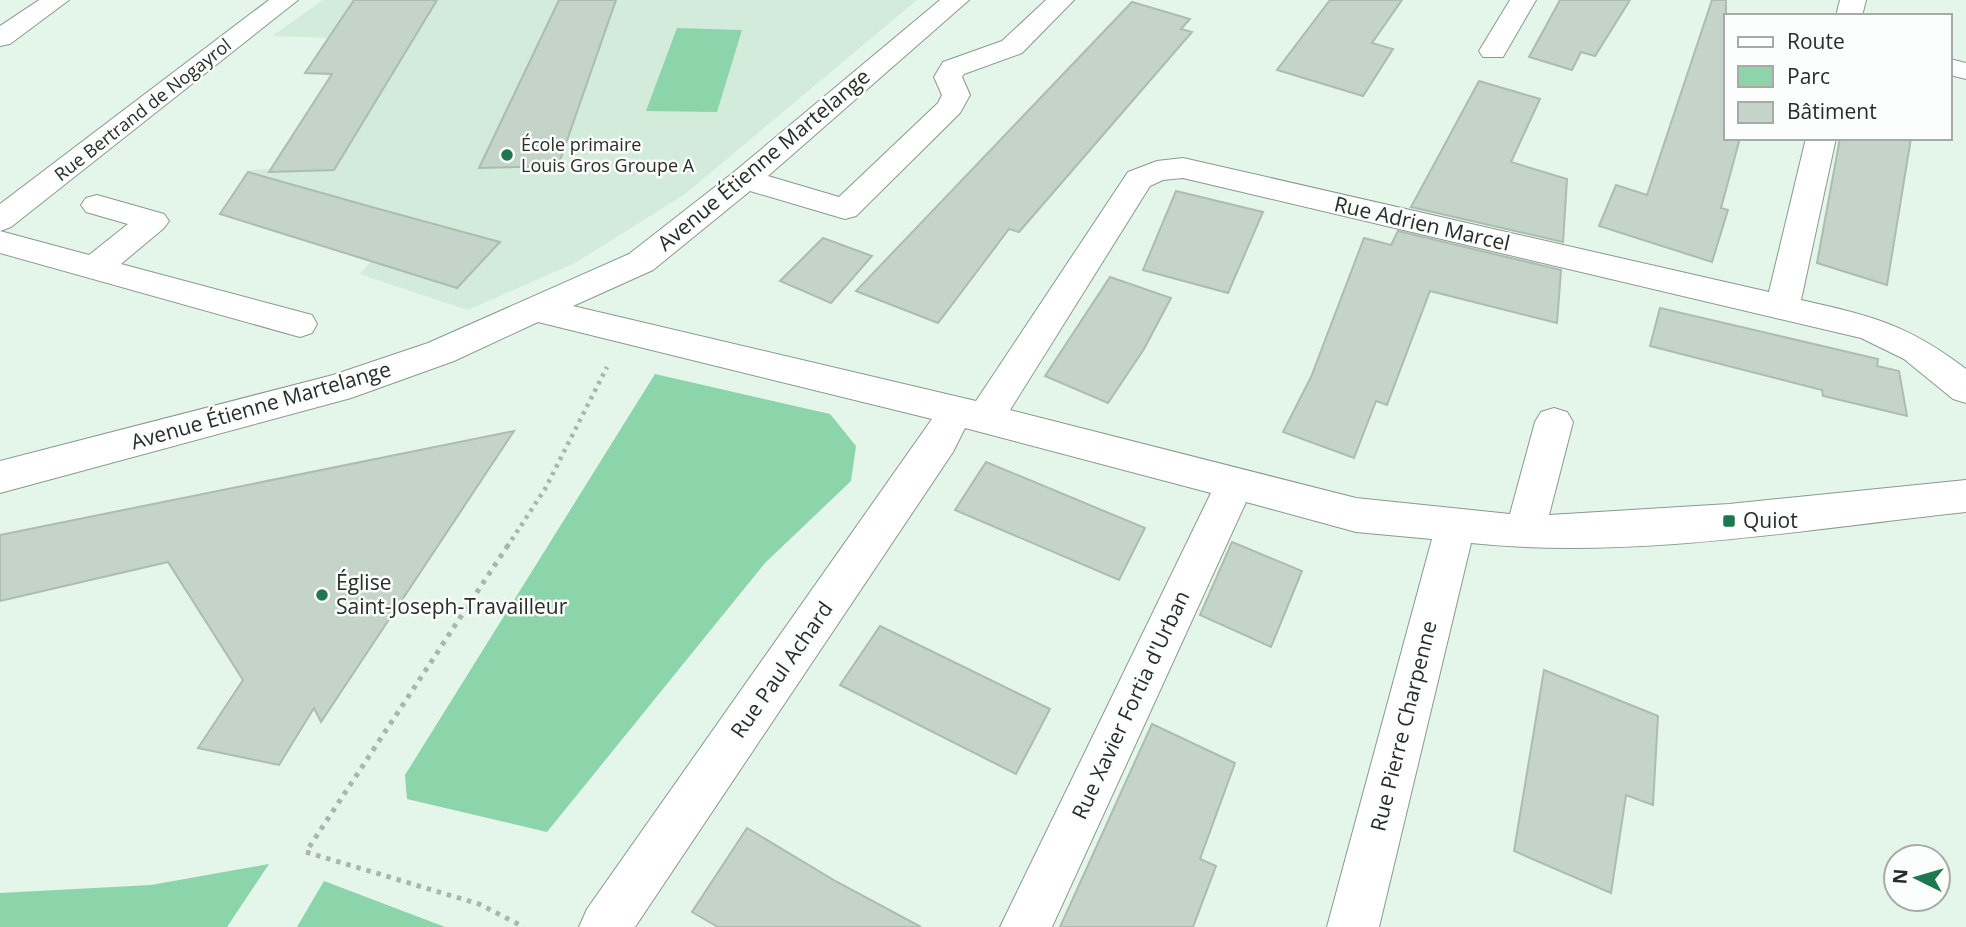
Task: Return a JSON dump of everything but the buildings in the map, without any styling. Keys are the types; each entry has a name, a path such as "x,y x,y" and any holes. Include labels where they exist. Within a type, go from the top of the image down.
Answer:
{"street":[{"path":"0,38 56,0"},
{"name":"Rue Bertrand de Nogayrol","path":"0,220 285,0"},
{"name":"Avenue Étienne Martelange","path":"0,477 338,388 440,352 640,262 746,179 956,0"},
{"path":"746,179 845,209 950,107 956,95 948,77 953,68 1012,47 1061,0"},
{"path":"1493,51 1523,0"},
{"path":"1782,309 1821,140"},
{"name":"Rue Adrien Marcel","path":"970,414 1139,178 1157,171 1183,168 1870,328 1917,350 1966,389"},
{"path":"94,268 153,221 97,205"},
{"path":"0,242 300,324"},
{"path":"537,310 970,414 1356,514 1525,531 1589,531 1729,521 1966,496"},
{"name":"Rue Paul Achard","path":"605,927 940,441 970,414"},
{"path":"1525,531 1554,422"},
{"name":"Rue Xavier Fortia d'Urban","path":"1026,927 1236,482"},
{"name":"Rue Pierre Charpenne","path":"1353,927 1456,524"}],"path":[{"path":"524,927 479,904 306,852 545,489 625,332"}],"shaded area":[{"name":"École primaire Louis Gros Groupe A","path":"323,0 917,0 685,194 577,262 468,310 360,274 372,260 240,221 247,209 223,208 250,170 272,169 331,75 306,74 330,38 272,36"}],"green space":[{"path":"677,28 742,30 717,112 646,111"},
{"path":"655,374 830,414 856,446 851,481 765,563 547,832 407,799 405,775"},
{"path":"269,864 227,927 0,927 0,893 151,885"},
{"path":"324,881 445,927 297,927"}],"place":[{"name":"École primaire Louis Gros Groupe A","path":"507,155"},
{"name":"Quiot","path":"1729,521"},
{"name":"Église Saint-Joseph-Travailleur","path":"322,595"}]}
